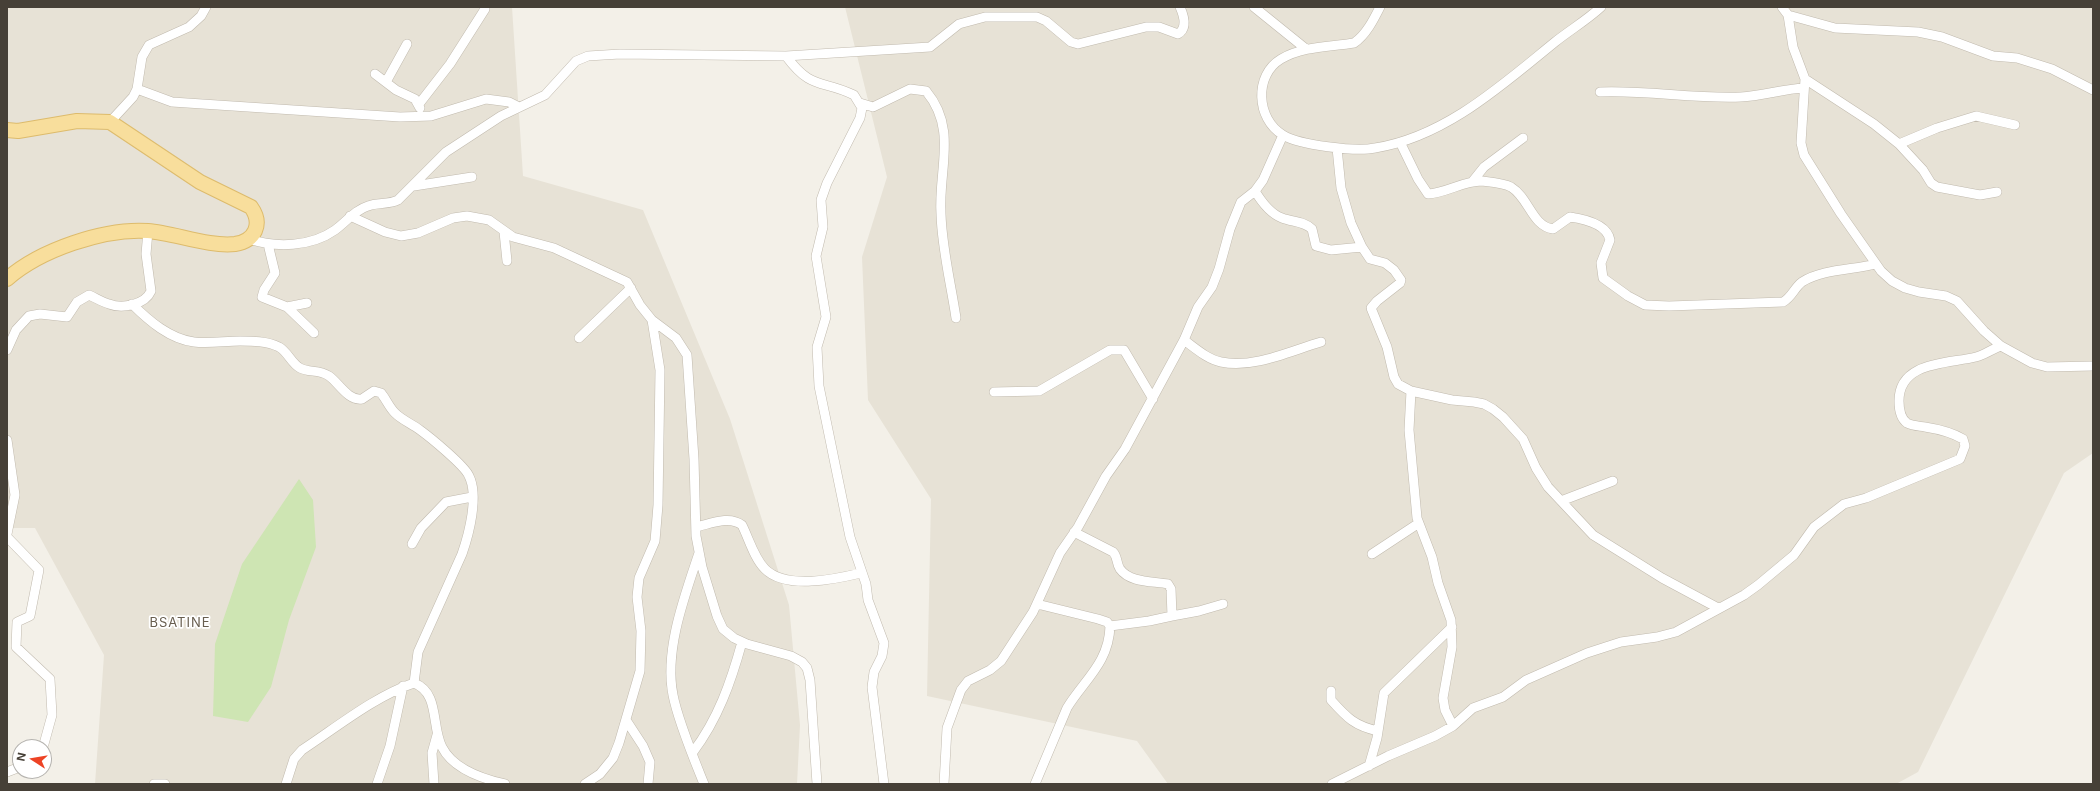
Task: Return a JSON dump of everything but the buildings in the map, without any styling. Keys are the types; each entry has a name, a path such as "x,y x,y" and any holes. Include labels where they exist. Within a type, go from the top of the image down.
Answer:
{"main road":[{"path":"7,130 18,131 77,121 110,122 200,182 251,207 257,214 255,232 249,239 235,244 225,244 148,231 120,232 84,239 55,250 24,267 7,279"}],"street":[{"path":"110,122 133,97 137,90 142,57 149,45 189,27 201,16 206,7"},
{"path":"249,239 268,244 287,245 312,241 334,231 350,216 367,206 392,203 414,186 446,152 481,128 545,95 576,61 588,56 620,54 786,56 930,47 959,24 985,17 1037,18 1046,21 1071,42 1078,44 1146,27 1159,28 1178,34 1183,29 1184,24 1180,7"},
{"path":"1254,7 1306,49"},
{"path":"1380,7 1374,19 1359,40 1354,43 1306,49 1282,58 1271,66 1262,80 1261,95 1264,112 1272,125 1283,135 1337,148 1375,148 1400,142 1432,128 1474,105 1601,7"},
{"path":"419,116 419,104 450,64 485,9"},
{"path":"1785,11 1793,47 1805,83 1801,143 1804,155 1876,264 1892,281 1905,288 1919,292 1946,296 1956,301 1984,331 2001,346 2032,363 2047,367 2093,366"},
{"path":"1785,11 1835,28 1918,32 1942,37 1993,56 2017,58 2052,69 2093,90"},
{"path":"386,82 407,44"},
{"path":"786,56 799,73 809,80 849,93 857,98 860,103 860,118 823,193 821,208 823,227 816,256 826,317 818,347 819,386 829,430 840,497 850,537 866,584 868,600 884,643 884,649 874,672 872,687 884,784"},
{"path":"375,74 396,90 415,99 419,104"},
{"path":"1600,92 1629,91 1681,96 1742,97 1805,83 1874,124 1899,144 1923,170 1931,183 1936,187 1980,195 1997,192"},
{"path":"860,103 872,107 910,89 915,89 926,91 935,101 940,112 945,133 940,214 956,318"},
{"path":"137,90 172,102 400,117 431,116 486,99 509,102 520,107"},
{"path":"1899,144 1937,128 1976,116 2015,125"},
{"path":"944,784 947,728 950,716 961,690 968,681 990,670 1002,661 1037,604 1060,553 1074,532 1106,476 1126,449 1184,340 1198,307 1212,287 1219,269 1230,229 1241,202 1255,191 1263,180 1283,135"},
{"path":"1472,182 1484,167 1523,138"},
{"path":"1400,142 1418,179 1428,194 1472,182 1487,182 1510,186 1526,200 1537,220 1547,228 1553,229 1570,217 1599,226 1606,232 1610,240 1601,263 1603,278 1628,296 1645,305 1669,306 1783,302 1789,299 1802,282 1832,272 1876,264"},
{"path":"1337,148 1337,165 1341,188 1351,223 1362,247 1370,259 1385,263 1394,270 1401,280 1400,283 1377,301 1371,308 1388,347 1394,377 1398,384 1411,391 1452,400 1484,404 1493,409 1517,432 1543,481 1593,535 1608,546 1662,578 1718,608"},
{"path":"414,186 472,177"},
{"path":"1255,191 1272,212 1281,218 1304,224 1312,229 1314,243 1316,246 1331,250 1362,247"},
{"path":"350,216 385,232 401,236 418,233 444,221 467,216 489,220 497,224 504,232 520,240 566,253 626,282 640,305 652,320 676,338 687,355 694,459 696,527 699,552 706,582 723,629 742,642 791,656 802,662 807,668 810,680 817,784"},
{"path":"7,350 16,330 29,316 40,314 67,317 77,302 89,295 111,305 132,304 146,298 151,291 146,254 148,231"},
{"path":"504,232 507,261"},
{"path":"268,244 275,273 264,290 262,297 287,307 314,333"},
{"path":"579,338 631,288"},
{"path":"287,307 307,303"},
{"path":"132,304 152,322 172,335 182,339 194,342 251,341 273,345 283,350 300,368 321,372 329,376 353,398 362,399 374,391 381,393 395,413 427,436 465,470 472,484 467,538 462,554 418,652 414,683"},
{"path":"585,784 600,774 610,763 619,743 641,662 641,631 637,597 639,578 655,541 657,520 660,370 652,320"},
{"path":"1184,340 1203,354 1220,362 1233,364 1251,362 1321,342"},
{"path":"1332,784 1453,726 1467,711 1502,697 1526,680 1587,653 1611,645 1630,640 1669,634 1744,595 1794,555 1814,527 1844,504 1866,498 1960,459 1965,446 1963,439 1948,432 1915,426 1907,423 1902,417 1899,402 1902,384 1908,376 1928,366 1978,357 2001,346"},
{"path":"994,392 1039,391 1110,350 1124,350 1153,399"},
{"path":"1411,391 1409,430 1414,492 1419,523 1432,557 1452,627 1452,647 1443,698 1445,710 1453,726"},
{"path":"7,440 15,495 7,536 38,570 30,616 17,622 16,647 50,679 52,715 45,739"},
{"path":"1562,501 1613,481"},
{"path":"412,544 421,528 446,502 472,497"},
{"path":"696,527 722,521 737,521 742,525 764,569 780,578 816,581 836,579 861,573"},
{"path":"1372,554 1419,523"},
{"path":"1074,532 1113,552 1117,556 1119,568 1130,576 1149,582 1168,584 1171,589 1172,616"},
{"path":"699,552 675,636 672,663 672,694 676,709 704,784"},
{"path":"1037,604 1098,619 1110,626 1149,621 1199,611 1223,604"},
{"path":"1035,784 1067,708 1074,697 1095,673 1102,659 1110,634 1110,626"},
{"path":"1369,766 1378,731 1384,693 1452,627"},
{"path":"692,752 704,737 719,710 742,642"},
{"path":"286,784 294,759 302,750 365,708 403,686 414,683 422,686 429,695 433,704 437,735 443,749 454,761 478,776 505,784"},
{"path":"377,784 390,746 403,686"},
{"path":"1331,691 1332,700 1344,714 1361,728 1378,731"},
{"path":"626,720 643,746 650,762 648,784"},
{"path":"434,784 432,753 437,735"},
{"path":"154,784 165,784"}],"shaded area":[{"path":"7,7 512,7 523,176 643,210 730,419 789,605 800,725 797,784 95,784 104,655 35,528 7,528"},
{"path":"845,7 2093,7 2093,453 2064,473 1918,772 1896,784 1168,784 1137,741 927,696 931,499 868,400 862,257 887,177"}],"green space":[{"path":"299,479 313,500 316,547 289,620 271,687 248,722 213,716 215,644 242,564"}],"district":[{"name":"BSATINE","path":"180,623"}]}
